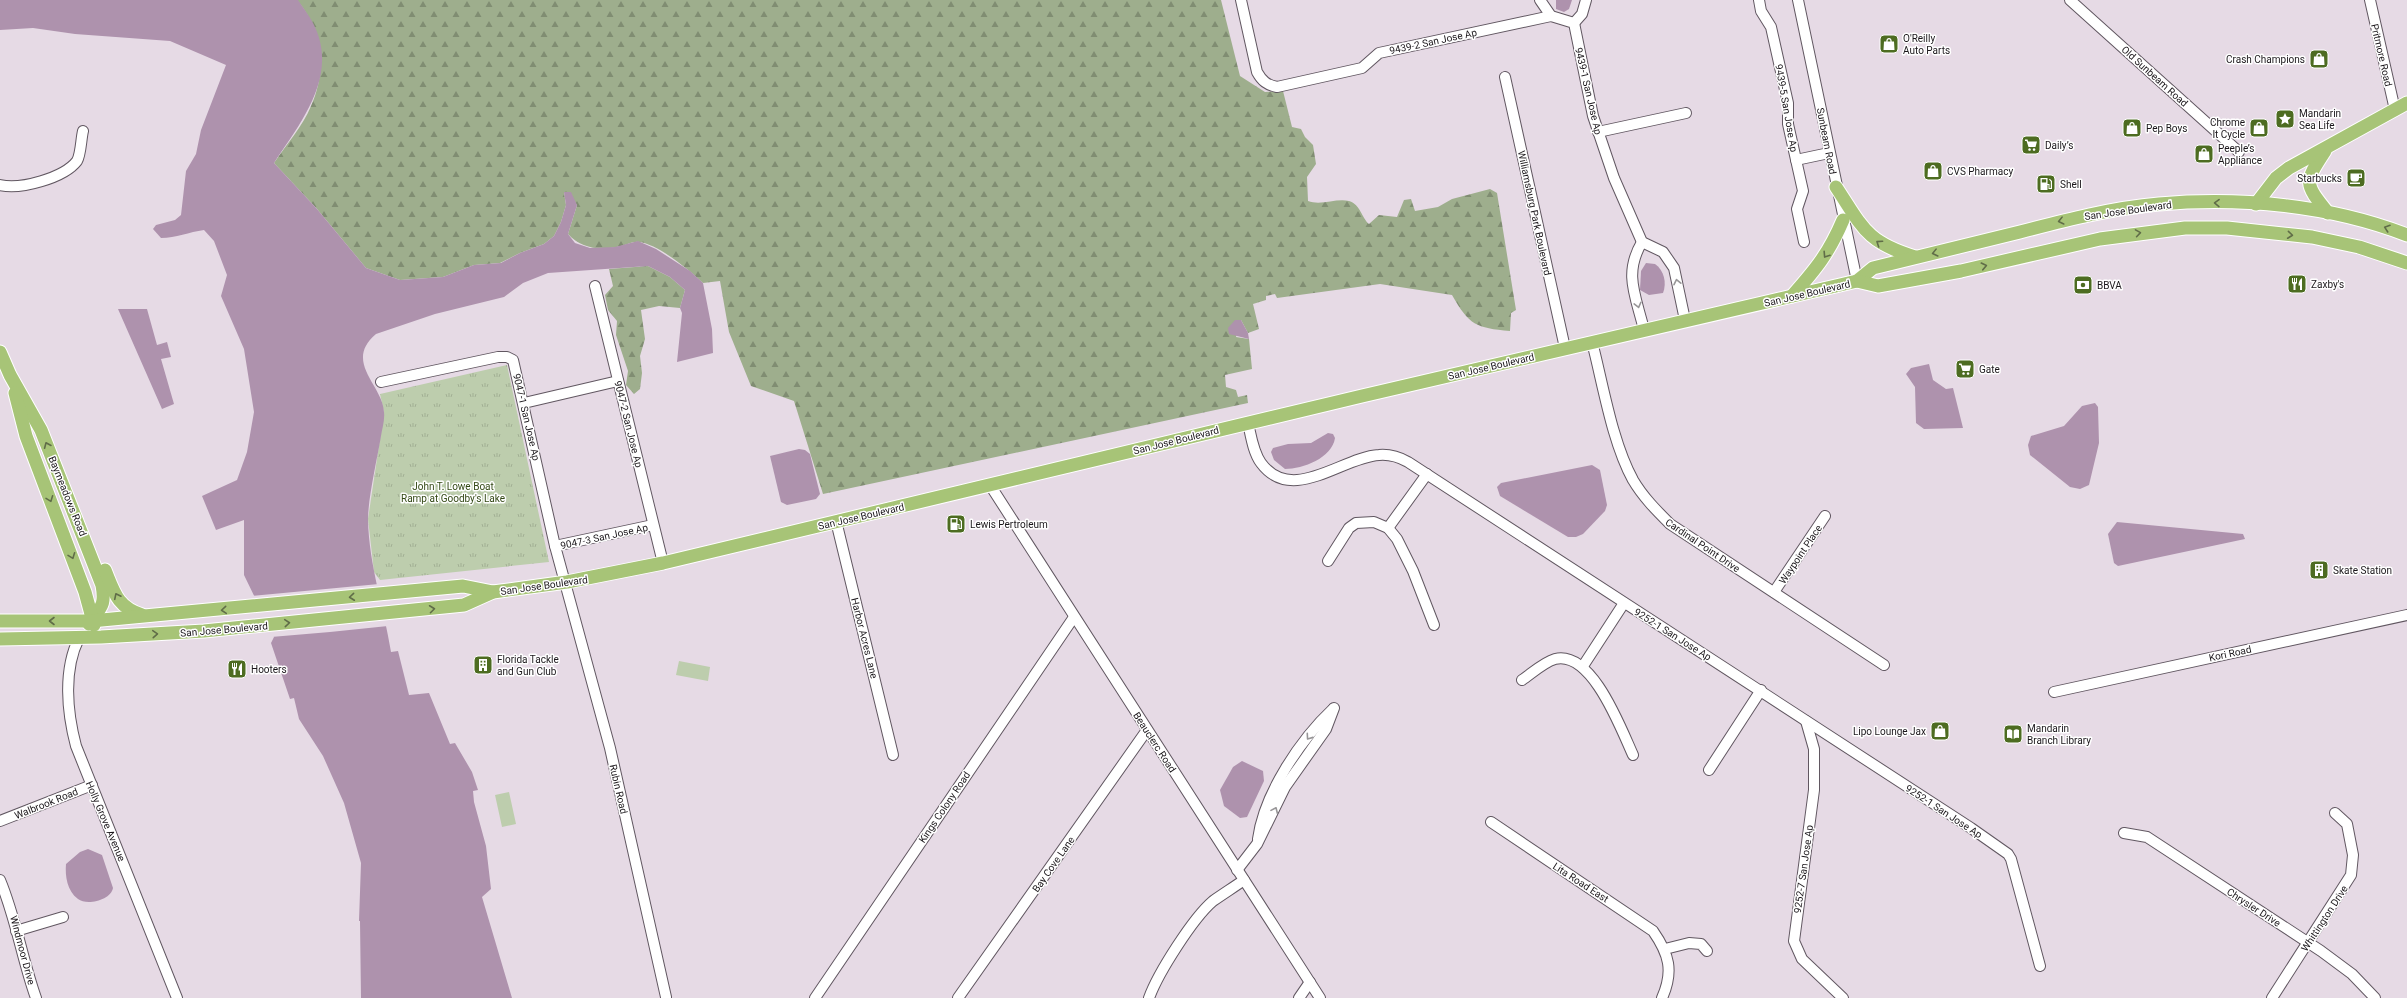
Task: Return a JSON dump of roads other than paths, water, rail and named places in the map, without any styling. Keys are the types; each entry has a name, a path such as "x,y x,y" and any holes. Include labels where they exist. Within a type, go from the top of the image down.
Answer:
{"main road":[{"path":"2256,204 2276,178 2407,103"},
{"path":"2326,149 2310,174 2309,183 2311,192 2328,213"},
{"path":"1836,187 1864,230 1876,241 1885,247 1915,257"},
{"name":"San Jose Boulevard","path":"1857,281 1872,268 2078,217 2117,210 2181,203 2256,204 2328,213 2379,225 2407,234"},
{"path":"1792,296 1820,264 1831,248 1843,220"},
{"name":"San Jose Boulevard","path":"0,639 101,637 248,627 394,614 464,605 493,592 566,582 663,563 1565,348 1857,281 1878,286 1961,271 2100,239 2186,228 2227,228 2312,237 2359,247 2407,264"},
{"name":"Baymeadows Road","path":"0,352 10,375 41,430 63,481 102,585 104,596 103,606 79,638"},
{"name":"Baymeadows Road","path":"10,375 26,436 85,592 91,621 101,637"},
{"path":"63,481 119,602 132,612 148,616"},
{"name":"San Jose Boulevard","path":"0,621 91,621 246,608 391,592 463,586 493,592"}],"street":[{"name":"9439-2 San Jose Ap","path":"1241,0 1257,72 1265,82 1277,87 1362,68 1379,53 1551,16"},
{"path":"1540,0 1551,16 1574,23 1582,14 1586,0"},
{"name":"9439-5 San Jose Ap","path":"1759,0 1761,11 1771,27 1788,103 1788,124 1803,191 1797,209 1804,242"},
{"name":"Sunbeam Road","path":"1798,0 1836,187 1857,281"},
{"name":"Old Sunbeam Road","path":"2070,0 2239,152"},
{"name":"Pritmore Road","path":"2370,0 2395,110"},
{"name":"9439-1 San Jose Ap","path":"1574,23 1598,132 1616,185 1642,242"},
{"name":"Williamsburg Park Boulevard","path":"1505,77 1565,348"},
{"path":"1598,132 1686,113"},
{"path":"0,185 16,186 58,177 69,170 78,159 83,131"},
{"path":"1796,160 1829,153"},
{"path":"1644,330 1631,278 1634,255 1642,242 1663,252 1674,268 1685,320"},
{"name":"9047-2 San Jose Ap","path":"595,286 663,563"},
{"name":"Cardinal Point Drive","path":"1592,342 1623,459 1644,497 1670,524 1884,665"},
{"name":"9047-1 San Jose Ap","path":"381,382 498,357 507,357 513,360 516,367 555,546 566,582"},
{"path":"524,403 618,381"},
{"name":"9252-1 San Jose Ap","path":"1248,423 1257,456 1261,463 1280,478 1292,481 1309,478 1377,455 1397,456 1761,690 2008,854 2015,872 2040,966"},
{"path":"1388,528 1427,474"},
{"name":"Beauclerc Road","path":"990,485 1320,998"},
{"name":"Waypoint Place","path":"1774,592 1825,516"},
{"name":"Harbor Acres Lane","path":"836,521 893,755"},
{"path":"1328,561 1349,528 1356,523 1374,522 1388,528 1396,538 1413,571 1434,625"},
{"name":"9047-3 San Jose Ap","path":"555,546 653,525"},
{"name":"Rubin Road","path":"566,582 610,748 666,997"},
{"path":"1583,666 1624,603"},
{"name":"Kori Road","path":"2054,692 2407,615"},
{"name":"Kings Colony Road","path":"815,998 1074,617"},
{"name":"Holly Grove Avenue","path":"79,638 72,652 69,712 76,746 177,998"},
{"path":"1522,680 1555,659 1567,658 1583,666 1613,711 1632,755"},
{"path":"1709,770 1761,690"},
{"path":"1237,870 1257,844 1292,769 1319,722 1334,708 1326,729 1292,769"},
{"name":"9252-7 San Jose Ap","path":"1806,721 1814,749 1814,790 1794,941 1802,959 1843,998"},
{"name":"Bay Cove Lane","path":"958,998 1147,730"},
{"name":"Walbrook Road","path":"0,821 92,785"},
{"name":"Whittington Drive","path":"2272,998 2351,875 2353,855 2347,824 2335,813"},
{"name":"Lita Road East","path":"1490,822 1644,923 1653,931 1665,949"},
{"name":"Chrysler Drive","path":"2124,833 2147,838 2308,942 2352,974 2375,998"},
{"name":"Windmoor Drive","path":"0,880 11,907 24,964 36,998"},
{"path":"1149,998 1165,967 1195,922 1212,902 1244,880"},
{"path":"16,931 62,917"},
{"path":"1662,998 1668,979 1665,949 1689,943 1701,944 1707,951"},
{"path":"1299,998 1310,982"}],"place":[{"name":"O'Reilly Auto Parts","path":"1889,44"},
{"name":"Crash Champions","path":"2319,59"},
{"name":"Mandarin Sea Life","path":"2285,119"},
{"name":"Pep Boys","path":"2132,128"},
{"name":"Chrome It Cycle","path":"2259,128"},
{"name":"Daily’s","path":"2031,145"},
{"name":"Peeple’s Appliance","path":"2204,154"},
{"name":"CVS Pharmacy","path":"1933,171"},
{"name":"Starbucks","path":"2356,178"},
{"name":"Shell","path":"2046,184"},
{"name":"Zaxby's","path":"2297,284"},
{"name":"BBVA","path":"2083,285"},
{"name":"Gate","path":"1965,369"},
{"name":"Lewis Pertroleum","path":"956,524"},
{"name":"Skate Station","path":"2319,570"},
{"name":"Florida Tackle and Gun Club","path":"483,665"},
{"name":"Hooters","path":"237,669"},
{"name":"Lipo Lounge Jax","path":"1940,731"},
{"name":"Mandarin Branch Library","path":"2013,734"}],"park label":[{"name":"John T. Lowe Boat Ramp at Goodby's Lake","path":"453,492"}]}
